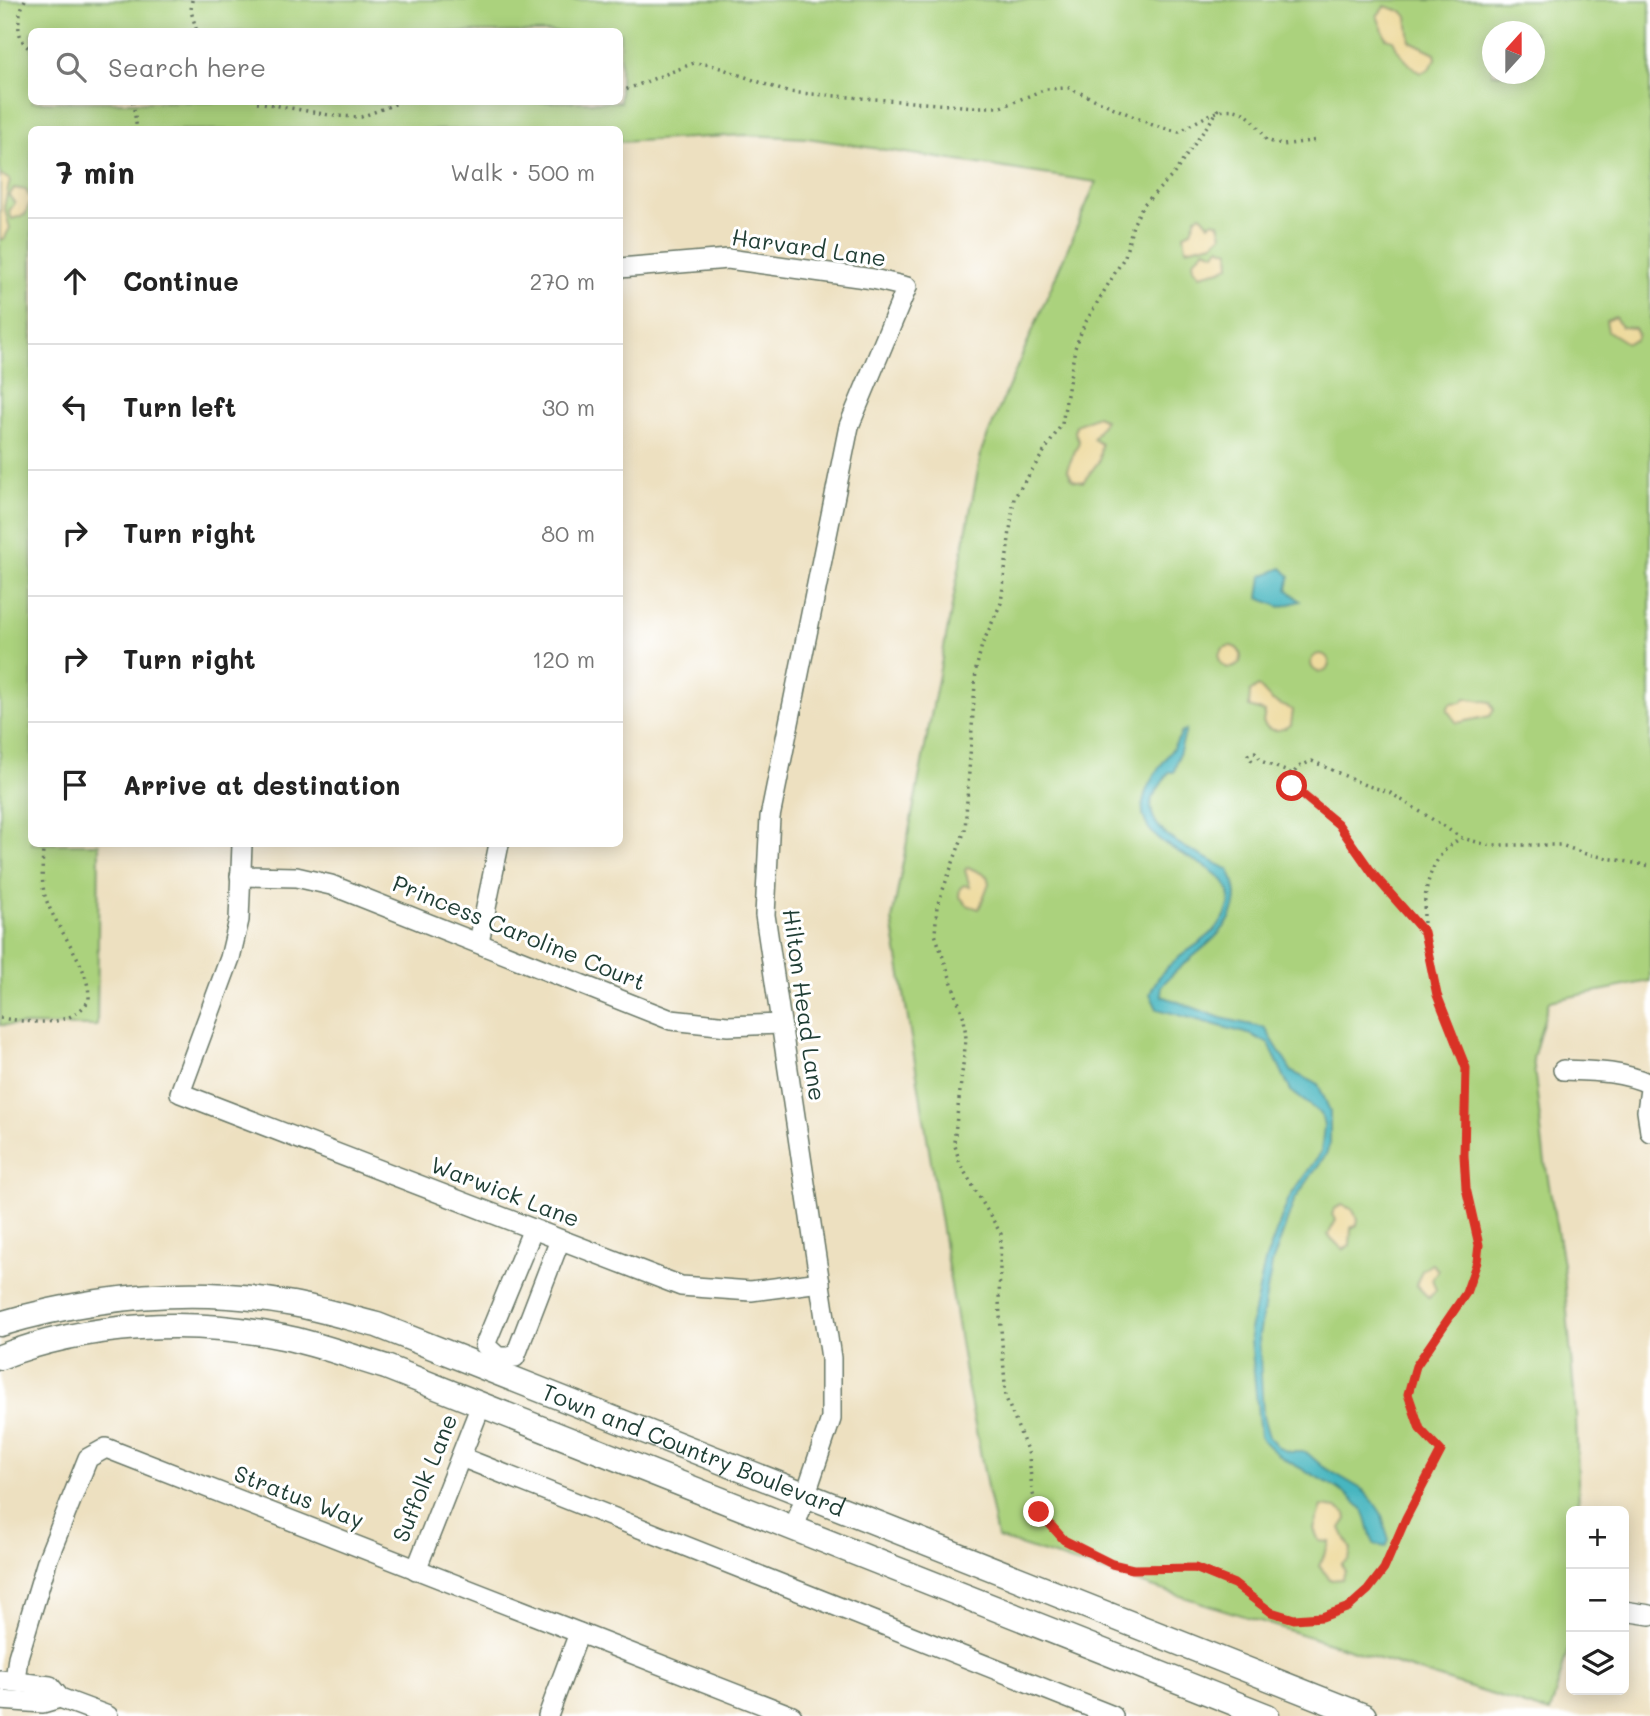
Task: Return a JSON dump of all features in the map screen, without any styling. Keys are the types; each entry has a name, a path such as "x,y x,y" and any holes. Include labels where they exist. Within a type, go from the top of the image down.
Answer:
{"main road":[{"name":"Town and Country Boulevard","path":"0,1324 95,1300 193,1295 293,1304 377,1325 454,1356 496,1364 805,1497 1364,1716"},
{"path":"193,1295 194,1325"},
{"name":"Town and Country Boulevard","path":"0,1357 85,1335 166,1325 194,1325 285,1337 386,1367 1267,1716"},
{"path":"441,1389 454,1356"}],"street":[{"name":"Harvard Lane","path":"623,268 728,259 873,279 907,287"},
{"name":"Hilton Head Lane","path":"794,1529 831,1419 831,1358 765,915 770,817 849,426 907,287"},
{"path":"240,876 242,847"},
{"path":"479,942 498,847"},
{"name":"Princess Caroline Court","path":"240,876 296,877 331,885 671,1020 727,1026 781,1024"},
{"name":"Warwick Lane","path":"240,876 239,920 230,958 180,1093 681,1286 751,1291 820,1282"},
{"path":"1563,1070 1603,1071 1637,1078 1650,1087 1647,1111 1650,1132"},
{"path":"533,1229 485,1345 496,1364 516,1357 560,1240"},
{"name":"Suffolk Lane","path":"416,1570 481,1405"},
{"name":"Stratus Way","path":"8,1681 48,1558 88,1458 106,1448 792,1716"},
{"path":"461,1457 1113,1716"},
{"path":"1629,1612 1650,1615"},
{"path":"548,1716 579,1633"},
{"path":"8,1681 50,1686 60,1698 107,1716"},
{"path":"0,1700 43,1703 60,1698"}],"path":[{"path":"25,0 17,27 28,48"},
{"path":"192,0 191,10 196,28"},
{"path":"623,91 694,63 712,65 787,92 974,107 1001,107 1046,89 1069,88 1155,126 1179,132 1219,109 1241,110 1257,123 1266,140 1283,145 1318,139"},
{"path":"134,105 137,126"},
{"path":"274,105 335,116 361,117 392,105"},
{"path":"1219,109 1201,139 1143,205 1133,225 1125,256 1084,325 1075,348 1062,424 1014,499 1001,603 982,645 976,669 965,830 937,906 935,934 959,1000 966,1039 954,1142 960,1164 1001,1234 999,1301 1006,1398 1029,1455 1032,1491 1039,1512 1064,1540 1080,1551 1133,1569 1195,1568 1234,1584 1271,1612 1294,1619 1322,1617 1349,1607 1368,1590 1384,1569 1406,1518 1441,1451 1420,1429 1408,1394 1411,1380 1431,1341 1466,1293 1479,1245 1466,1188 1466,1068 1437,995 1424,932 1424,904 1432,869 1446,845 1462,838"},
{"path":"1252,761 1248,755 1255,752 1261,761 1293,774"},
{"path":"1424,932 1373,874 1338,824 1292,786 1293,774 1298,767 1312,761 1365,785 1388,792 1462,838 1488,845 1561,845 1586,854 1650,866"},
{"path":"0,1018 50,1022 69,1019 81,1012 89,1000 86,974 56,925 44,895 43,847"}],"green space":[{"path":"0,0 1650,0 1650,981 1549,1001 1533,1058 1544,1156 1563,1264 1576,1416 1579,1506 1566,1506 1566,1656 1550,1713 997,1538 967,1385 892,920 982,449 1096,182 807,138 745,135 623,142 623,126 28,126 28,847 99,847 97,1026 0,1025"}],"sand":[{"path":"1385,6 1403,12 1407,17 1410,41 1435,53 1436,59 1428,70 1420,73 1404,58 1393,40 1386,38 1377,16"},
{"path":"0,174 10,180 4,207 10,228 4,239 0,239"},
{"path":"14,188 26,190 28,208 25,215 12,219 9,211 15,203 9,196"},
{"path":"1201,215 1209,224 1213,221 1219,223 1222,235 1213,243 1186,249 1184,234 1191,231 1196,217"},
{"path":"1219,247 1229,251 1230,265 1200,275 1194,268 1193,261 1205,249 1215,253"},
{"path":"1615,317 1621,327 1635,328 1638,334 1636,340 1627,343 1608,331 1606,321"},
{"path":"1097,416 1105,420 1093,439 1101,444 1099,461 1083,482 1073,480 1067,469 1079,442 1075,432 1076,425"},
{"path":"1230,646 1238,649 1241,657 1238,665 1230,668 1222,665 1219,657 1222,649"},
{"path":"1316,654 1324,654 1329,663 1327,670 1316,672 1311,667 1311,659"},
{"path":"1258,686 1272,701 1293,710 1291,725 1272,730 1263,722 1265,712 1249,707 1250,692"},
{"path":"1465,698 1490,702 1494,710 1490,716 1457,723 1447,710 1450,703 1462,702"},
{"path":"968,867 987,876 989,883 979,909 967,905 959,896 960,888 964,885 970,887 965,870"},
{"path":"1342,1205 1352,1209 1358,1220 1357,1225 1351,1228 1350,1245 1343,1250 1328,1235 1336,1220 1332,1215 1334,1209"},
{"path":"1432,1264 1438,1270 1432,1279 1436,1290 1429,1298 1416,1285 1422,1270"},
{"path":"1322,1506 1336,1508 1346,1514 1347,1519 1341,1528 1351,1550 1349,1559 1341,1564 1345,1571 1342,1579 1331,1580 1319,1566 1330,1542 1319,1541 1314,1529"}],"water":[{"path":"1282,568 1290,576 1287,589 1300,601 1280,607 1259,598 1262,576"},
{"path":"1186,730 1174,772 1169,772 1152,798 1152,812 1157,824 1166,834 1229,870 1236,890 1235,907 1228,922 1216,936 1161,987 1162,996 1221,1018 1265,1028 1292,1072 1318,1084 1330,1111 1330,1143 1326,1154 1294,1201 1272,1264 1259,1335 1263,1416 1269,1437 1279,1448 1289,1452 1306,1452 1322,1466 1363,1490 1381,1513 1389,1541 1386,1547 1375,1545 1362,1509 1351,1498 1283,1458 1260,1437 1250,1329 1265,1262 1289,1198 1321,1152 1324,1126 1321,1114 1291,1091 1269,1044 1252,1035 1157,1009 1150,994 1157,979 1167,968 1212,933 1228,909 1229,892 1221,879 1155,836 1145,821 1143,802 1150,783 1182,732"}],"route":[{"path":"1039,1512 1064,1540 1080,1551 1112,1564 1133,1569 1195,1568 1234,1584 1271,1612 1294,1619 1322,1617 1349,1607 1368,1590 1384,1569 1406,1518 1441,1451 1420,1429 1408,1394 1416,1366 1466,1293 1477,1262 1479,1245 1466,1188 1464,1155 1468,1095 1466,1068 1459,1044 1437,995 1424,932 1373,874 1338,824 1318,804 1292,786"}]}
